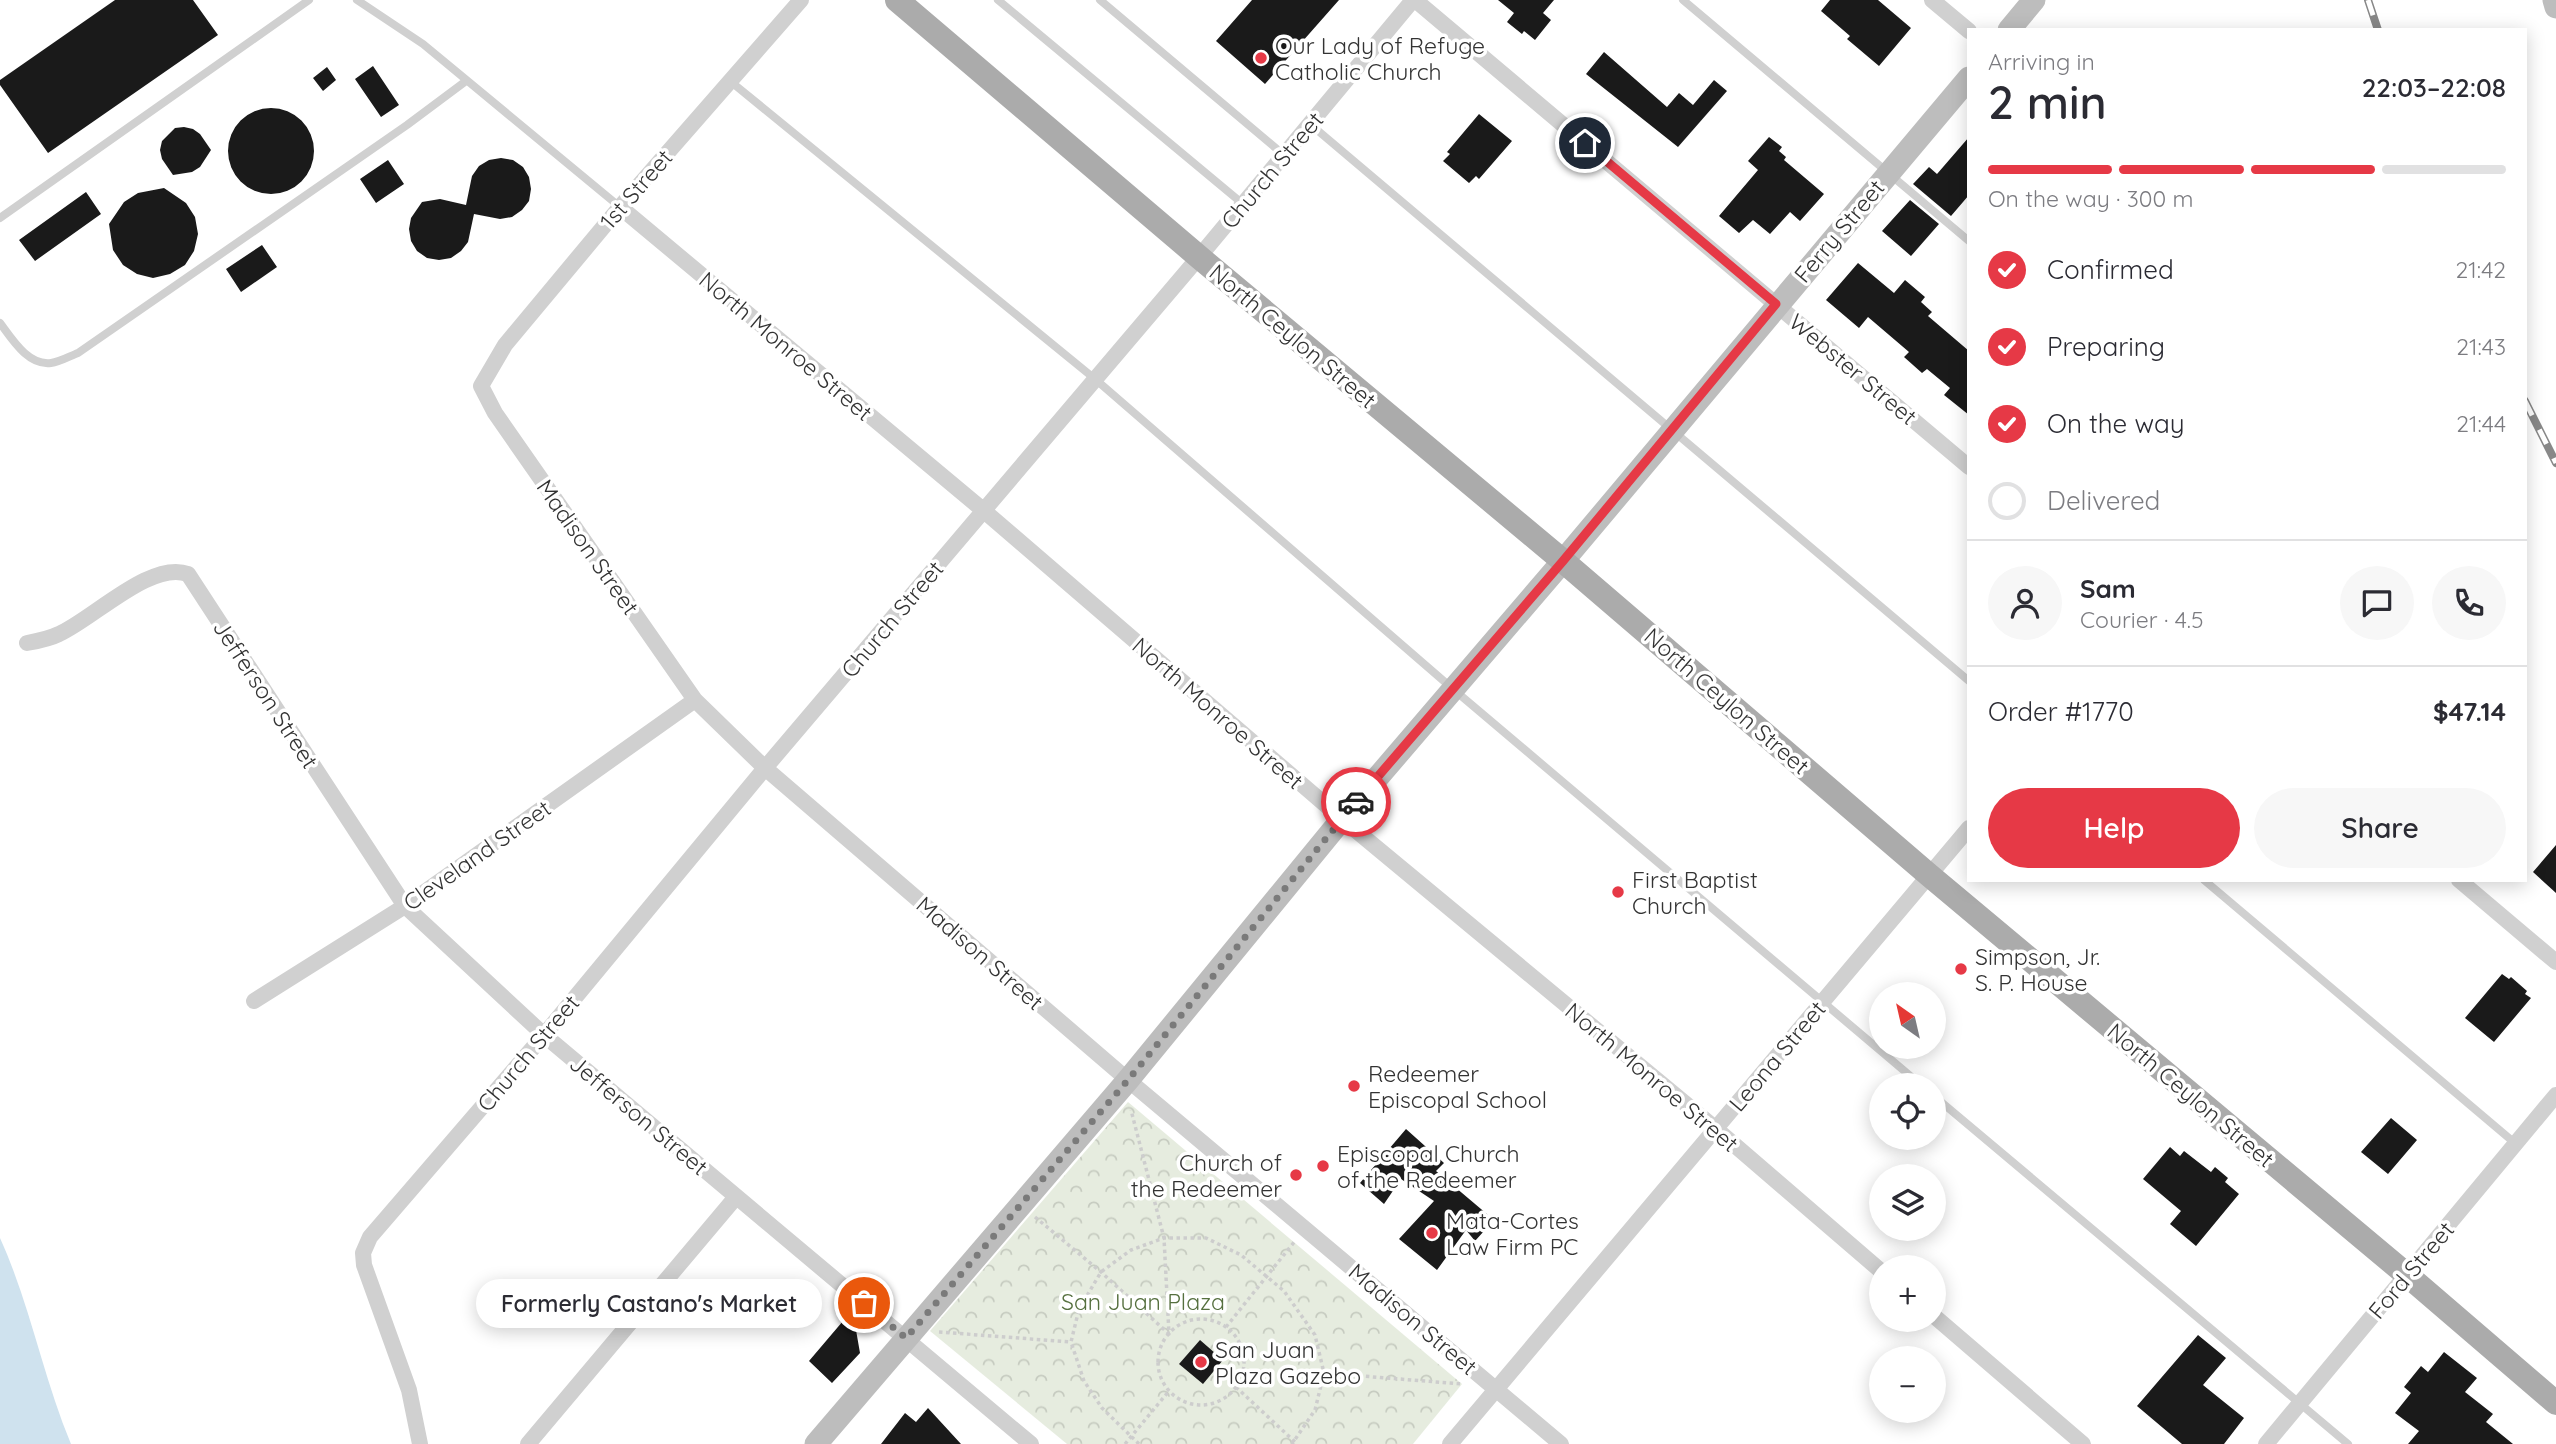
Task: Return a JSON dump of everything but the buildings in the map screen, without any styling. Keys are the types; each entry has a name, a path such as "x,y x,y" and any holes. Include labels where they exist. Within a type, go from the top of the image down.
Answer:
{"main road":[{"name":"North Ceylon Street","path":"897,0 2556,1403"}],"street":[{"name":"1st Street","path":"481,386 505,345 620,207 802,0"},
{"name":"Church Street","path":"420,1444 409,1390 364,1265 363,1253 370,1237 544,1035 765,768 1414,0"},
{"name":"Webster Street","path":"1414,0 1967,465"},
{"path":"1932,0 1967,29"},
{"path":"2011,28 2034,0"},
{"path":"2554,0 2556,7"},
{"name":"Ferry Street","path":"816,1444 1021,1205 1128,1091 1342,819 1967,80"},
{"name":"North Monroe Street","path":"620,207 983,510 1342,819 1716,1129 1869,1261"},
{"name":"Madison Street","path":"481,386 495,413 695,700 765,768 1128,1091 1306,1229 1561,1444"},
{"name":"Jefferson Street","path":"27,643 60,634 143,581 161,573 177,570 188,575 405,906 544,1035 1031,1444"},
{"name":"Cleveland Street","path":"254,1001 405,906 695,700"},
{"name":"Leona Street","path":"1450,1444 1967,830"},
{"path":"2461,882 2556,962"},
{"name":"Ford Street","path":"2266,1444 2556,1095"},
{"path":"528,1444 736,1197"},
{"path":"1946,1326 2083,1444"}],"lane":[{"path":"0,218 309,0"},
{"path":"357,0 423,44 620,207"},
{"path":"998,0 1243,204"},
{"path":"1100,0 1284,155"},
{"path":"1683,0 1967,239"},
{"path":"0,323 16,345 33,359 50,363 78,353 407,125 466,81"},
{"path":"730,81 1095,379 1453,689 1907,1073"},
{"path":"1310,124 1967,679"},
{"path":"2206,882 2516,1144"},
{"path":"1946,1106 2348,1444"}],"path":[{"path":"1128,1091 1164,1238 1169,1334"},
{"path":"1021,1205 1169,1334"},
{"path":"1226,1327 1306,1229"},
{"path":"1139,1444 1101,1408 1084,1381 1071,1342 1079,1309 1101,1272 1131,1250 1164,1238 1206,1238 1241,1255 1284,1292 1315,1335 1324,1373 1315,1410 1294,1443 1236,1387"},
{"path":"1190,1320 1215,1321 1226,1327 1236,1336 1242,1348 1242,1375 1236,1387 1227,1396 1204,1405 1179,1399 1162,1381 1158,1369 1162,1344 1169,1334 1190,1320"},
{"path":"930,1331 1071,1342"},
{"path":"1324,1373 1462,1384"},
{"path":"1125,1444 1169,1391"}],"green space":[{"name":"San Juan Plaza","path":"1128,1102 1462,1384 1413,1444 1067,1444 930,1331"}],"water":[{"path":"0,1238 20,1289 52,1393 71,1444 0,1444"}],"railway":[{"path":"2368,0 2377,28"},
{"path":"2527,405 2556,463"}],"way so far":[{"path":"864,1303 906,1338 1128,1080 1356,802"}],"place":[{"name":"Our Lady of Refuge Catholic Church","path":"1261,58"},
{"name":"First Baptist Church","path":"1618,892"},
{"name":"Simpson, Jr. S. P. House","path":"1961,969"},
{"name":"Redeemer Episcopal School","path":"1354,1086"},
{"name":"Episcopal Church of the Redeemer","path":"1323,1166"},
{"name":"Church of the Redeemer","path":"1296,1175"},
{"name":"Mata-Cortes Law Firm PC","path":"1432,1233"},
{"name":"Formerly Castano's Market","path":"864,1303"},
{"name":"San Juan Plaza Gazebo","path":"1201,1362"}],"route":[{"path":"1356,802 1563,561 1776,304 1585,143"}]}
